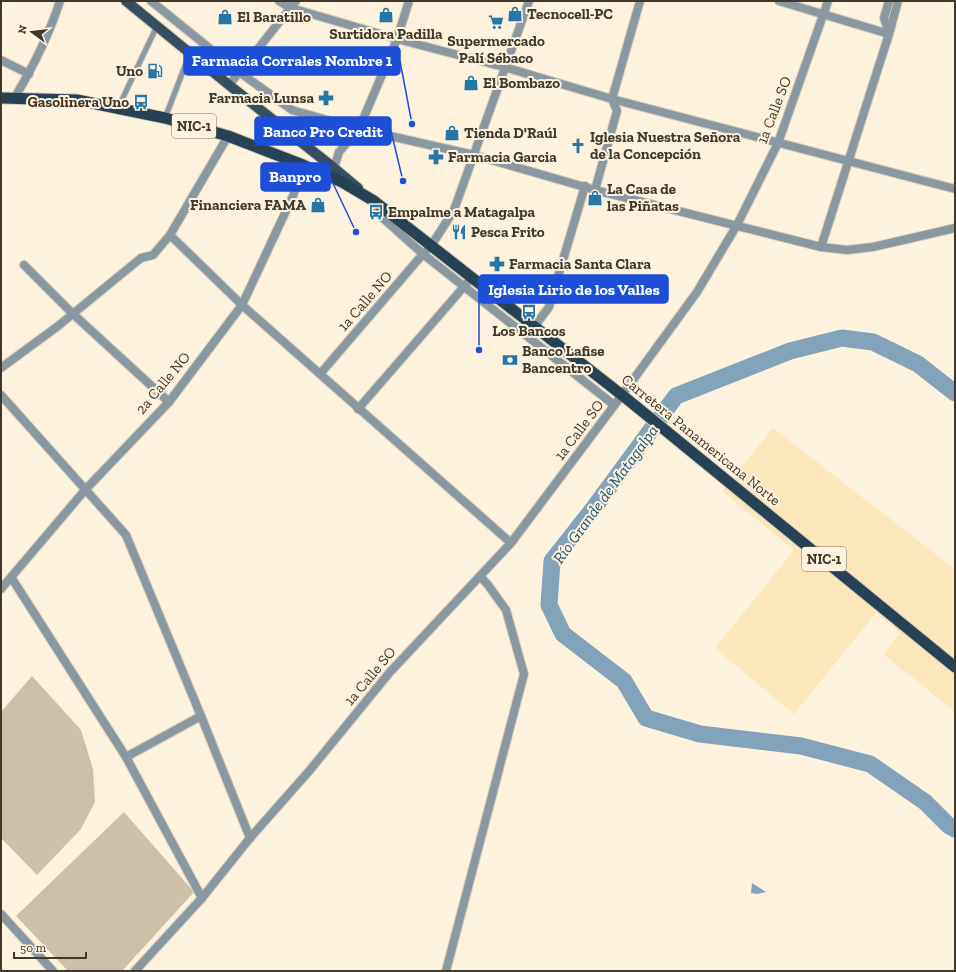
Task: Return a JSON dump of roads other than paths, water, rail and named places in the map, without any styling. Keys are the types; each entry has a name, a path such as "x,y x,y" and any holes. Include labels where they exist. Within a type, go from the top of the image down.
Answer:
{"highway":[{"name":"Carretera Panamericana Norte","path":"1,98 77,100 165,118 228,136 304,166 342,182 374,201 427,250 468,282 534,327 626,399 955,667"}],"main road":[{"path":"126,1 374,201"}],"street":[{"path":"15,98 51,25 60,1"},
{"path":"151,1 239,72 292,110 359,129 474,155 595,190 821,247 854,250 955,228"},
{"path":"280,1 291,8 397,39 504,67 612,99 955,189"},
{"path":"229,85 296,1"},
{"path":"334,168 339,152 359,129 397,39 409,1"},
{"name":"1a Calle NO","path":"320,374 427,250 454,210 504,67 529,1"},
{"path":"595,190 617,111 612,99 640,1"},
{"path":"779,1 889,34"},
{"name":"1a Calle SO","path":"136,971 202,898 250,838 310,770 390,672 511,543 614,405 626,399 697,292 737,225 778,143 828,1"},
{"path":"889,1 884,18 889,34"},
{"path":"821,247 889,34 898,1"},
{"path":"1,60 28,74"},
{"path":"1,368 58,326 141,258 153,256 170,235 228,136"},
{"name":"2a Calle NO","path":"1,589 85,490 169,402 242,305 293,196 304,166"},
{"path":"534,327 549,307 585,186"},
{"path":"170,235 242,305 511,543"},
{"path":"24,265 72,313 169,402"},
{"path":"358,409 468,282 614,405"},
{"path":"1,395 126,535 250,838"},
{"path":"446,971 524,674 506,610 480,576"},
{"path":"11,577 126,757 202,898"},
{"path":"126,757 201,716"},
{"path":"1,914 53,971"}],"lane":[{"path":"118,108 156,26"},
{"path":"165,118 190,53"}],"water":[{"path":"752,883 766,892 757,894 751,893"}],"waterway":[{"name":"Río Grande de Matagalpa","path":"955,393 918,364 873,342 842,338 790,351 676,396 593,509 552,561 549,605 563,634 624,681 646,718 700,734 801,746 870,764 925,802 948,825 955,829"}],"place":[{"name":"Tecnocell-PC","path":"515,14"},
{"name":"Surtidora Padilla","path":"386,15"},
{"name":"El Baratillo","path":"225,17"},
{"name":"Supermercado Palí Sébaco","path":"496,22"},
{"name":"Uno","path":"155,71"},
{"name":"El Bombazo","path":"471,83"},
{"name":"Farmacia Lunsa","path":"326,98"},
{"name":"Gasolinera Uno","path":"141,102"},
{"name":"Farmacia Corrales Nombre 1","path":"412,124"},
{"name":"Tienda D'Raúl","path":"452,133"},
{"name":"Iglesia Nuestra Señora de la Concepción","path":"578,146"},
{"name":"Farmacia Garcia","path":"436,157"},
{"name":"Banco Pro Credit","path":"403,181"},
{"name":"La Casa de las Piñatas","path":"595,198"},
{"name":"Financiera FAMA","path":"318,205"},
{"name":"Empalme a Matagalpa","path":"376,212"},
{"name":"Banpro","path":"356,232"},
{"name":"Pesca Frito","path":"459,232"},
{"name":"Farmacia Santa Clara","path":"497,264"},
{"name":"Los Bancos","path":"529,312"},
{"name":"Iglesia Lirio de los Valles","path":"479,350"},
{"name":"Banco Lafise Bancentro","path":"510,360"}]}
